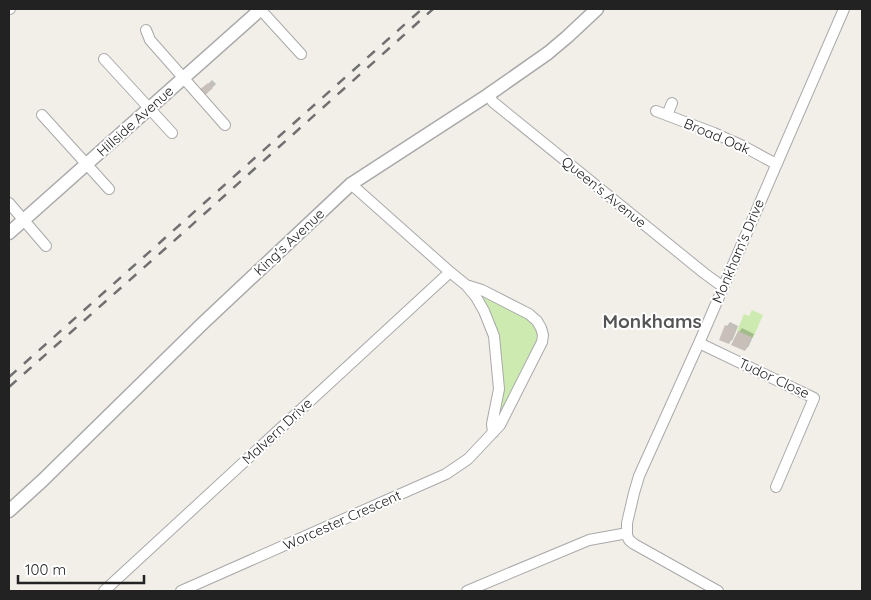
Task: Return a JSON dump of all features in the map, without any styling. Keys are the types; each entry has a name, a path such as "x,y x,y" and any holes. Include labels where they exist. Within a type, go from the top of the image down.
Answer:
{"street":[{"path":"260,9 301,54"},
{"name":"Hillside Avenue","path":"9,233 260,9"},
{"name":"King's Avenue","path":"9,511 201,325 351,184 488,95 548,53 597,9"},
{"name":"Monkham's Drive","path":"627,535 632,501 639,476 844,9"},
{"path":"146,30 150,40 225,125"},
{"path":"104,59 172,133"},
{"name":"Queen's Avenue","path":"488,95 493,102 704,273 723,286"},
{"path":"667,115 672,103"},
{"name":"Broad Oak","path":"656,111 721,136 776,164"},
{"path":"42,115 109,189"},
{"name":"Worcester Crescent","path":"351,184 466,285 484,311 494,336 499,389 492,433"},
{"path":"9,203 46,246"},
{"name":"Malvern Drive","path":"104,591 450,272"},
{"name":"Worcester Crescent","path":"181,591 446,474 468,459 500,426 537,353 543,335 537,321 528,314 482,290 466,285"},
{"name":"Tudor Close","path":"699,343 814,398 776,488"},
{"path":"467,591 589,540 622,534 627,535 634,544 718,591"}],"green space":[{"path":"477,290 531,320 538,331 537,344 498,425 502,380"},
{"path":"752,310 763,315 753,338 737,331 744,314 749,316"}],"building":[{"path":"208,83 213,88 204,96 199,90"},
{"path":"725,325 736,329 729,344 719,340"},
{"path":"738,331 751,337 745,351 731,345"}],"railway":[{"path":"9,377 422,9"},
{"path":"9,387 433,9"}],"district":[{"name":"Monkhams","path":"652,321"}]}
